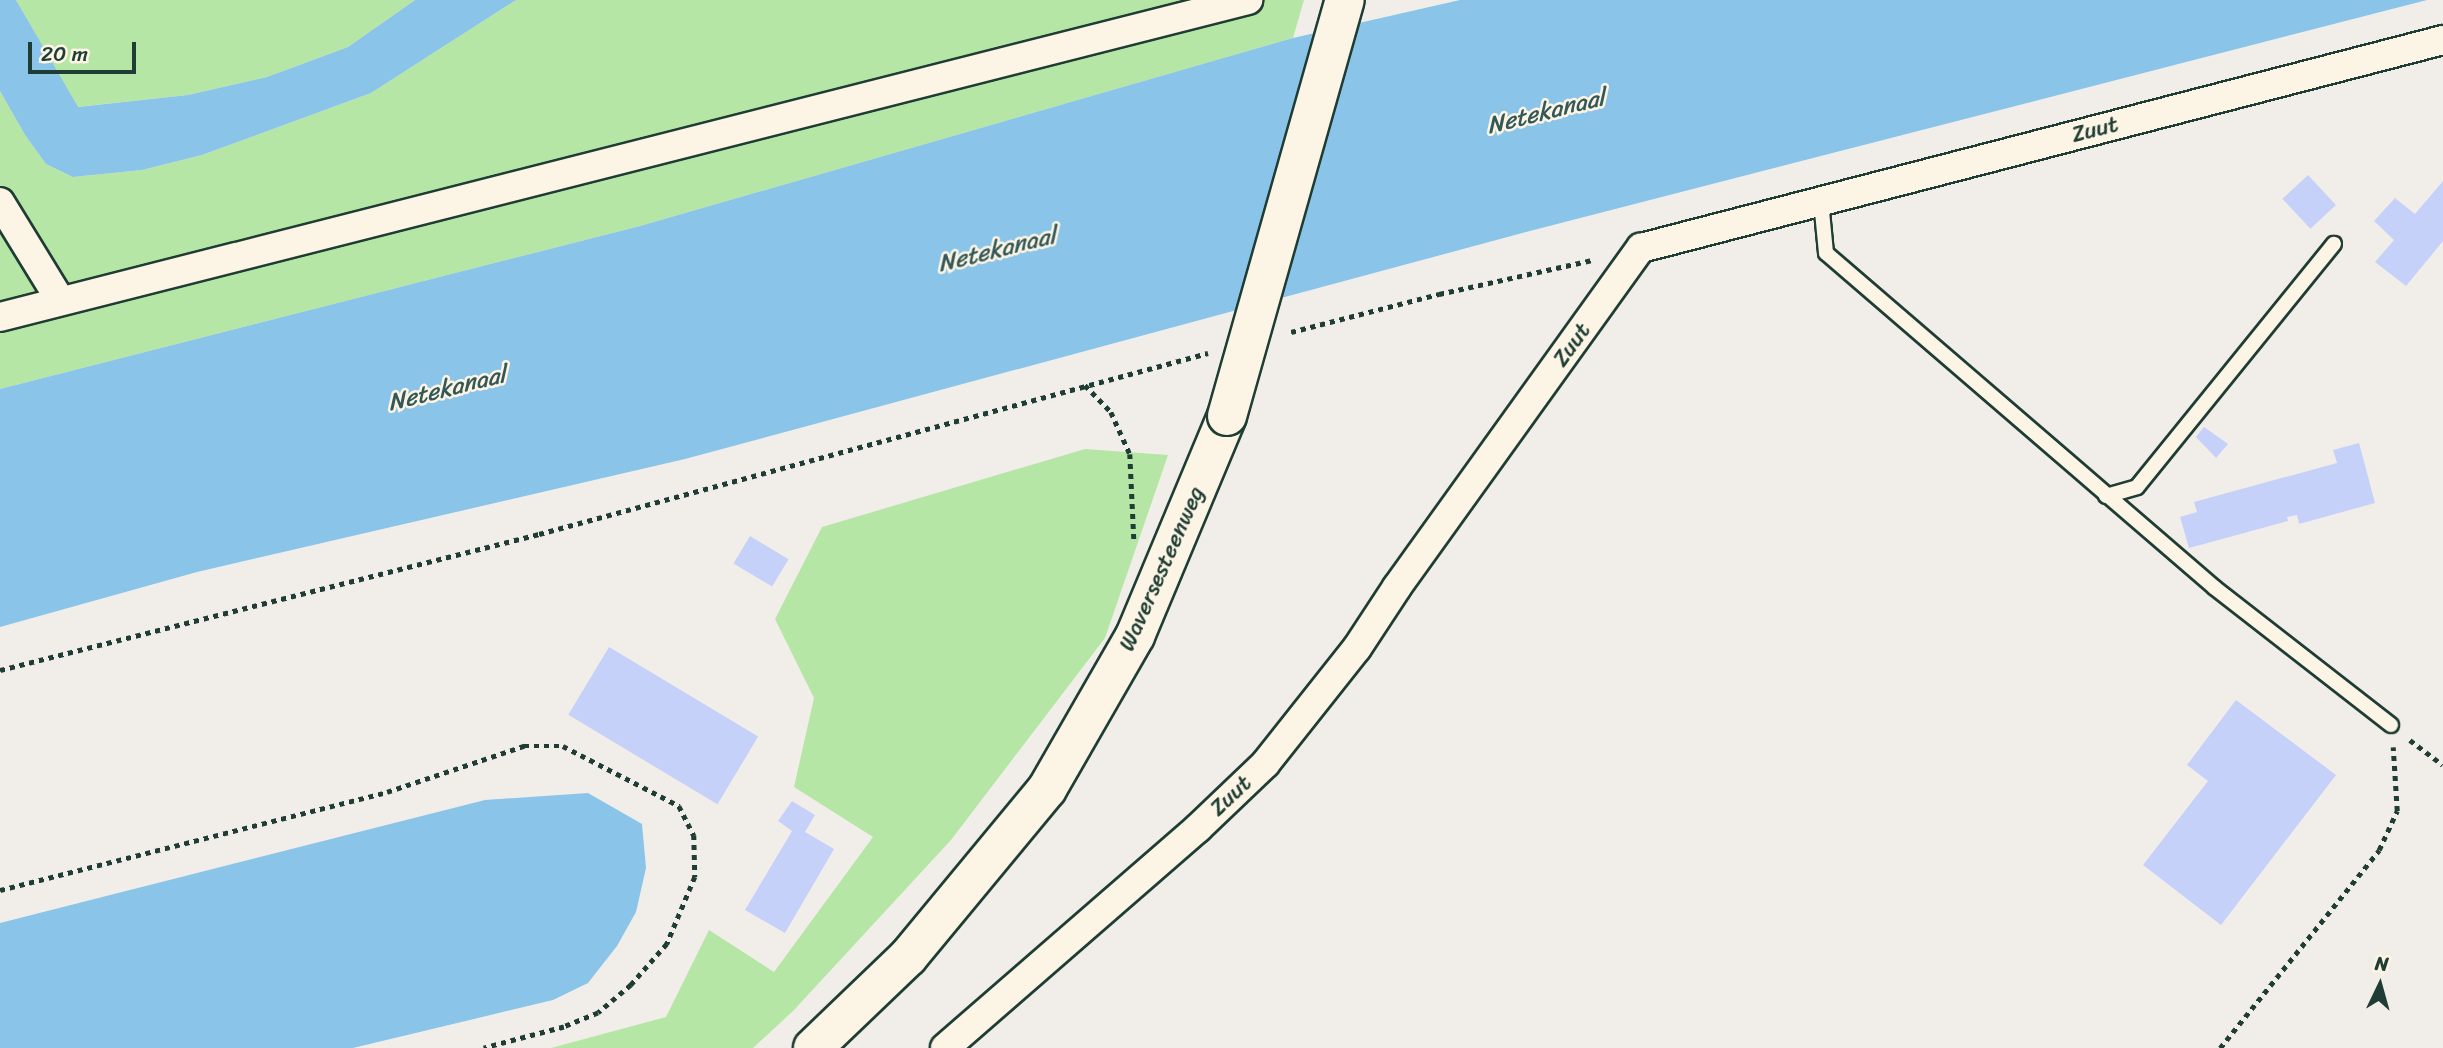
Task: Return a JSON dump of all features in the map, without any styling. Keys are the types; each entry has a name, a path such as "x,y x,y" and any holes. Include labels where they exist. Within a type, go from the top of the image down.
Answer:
{"main road":[{"name":"Waversesteenweg","path":"813,1048 908,957 1047,789 1135,636 1227,416 1345,0"}],"street":[{"path":"0,317 1248,0"},
{"name":"Zuut","path":"945,1048 1198,828 1265,764 1357,648 1397,587 1641,248 2443,40"},
{"path":"0,202 60,300"}],"lane":[{"path":"1821,201 1826,253 2215,588 2391,726"},
{"path":"2106,496 2137,487 2334,244"}],"path":[{"path":"1281,334 1439,294 1641,248"},
{"path":"0,670 539,534 1084,384 1216,351"},
{"path":"1084,384 1111,412 1130,454 1134,550"},
{"path":"2391,726 2443,765"},
{"path":"2220,1048 2379,850 2397,811 2391,726"},
{"path":"0,890 387,792 524,746 563,746 679,806 694,835 695,877 667,944 631,985 598,1013 564,1027 484,1048"}],"green space":[{"path":"16,0 415,0 348,47 267,77 188,95 77,107"},
{"path":"516,0 1304,0 1293,38 640,226 0,389 0,91 25,135 46,164 73,177 142,170 202,155 371,93"},
{"path":"1085,449 1168,455 1105,638 951,840 794,1010 753,1048 551,1048 666,1017 709,930 774,972 873,837 794,787 814,698 775,619 822,527"}],"water":[{"path":"0,0 16,0 78,107 188,95 267,77 348,47 415,0 516,0 371,93 202,155 142,170 73,177 46,164 25,135 0,91"},
{"name":"Netekanaal","path":"1460,0 2427,0 1526,232 685,459 197,572 0,627 0,389 640,226 1293,38"},
{"path":"588,793 642,824 646,868 636,912 617,946 588,983 553,1000 353,1048 0,1048 0,923 485,800"}],"building":[{"path":"2308,175 2336,205 2310,229 2282,199"},
{"path":"2443,181 2443,241 2406,286 2375,262 2394,240 2374,221 2395,198 2415,214"},
{"path":"2204,427 2228,444 2216,458 2196,437"},
{"path":"2359,443 2375,503 2299,524 2297,515 2287,517 2288,521 2189,548 2180,517 2197,512 2194,502 2337,463 2333,450"},
{"path":"750,536 789,559 772,587 734,563"},
{"path":"609,647 758,737 717,804 568,715"},
{"path":"2236,700 2336,775 2221,925 2143,865 2208,781 2187,765"},
{"path":"792,801 815,815 805,832 834,849 785,933 745,910 792,831 778,821"}]}
